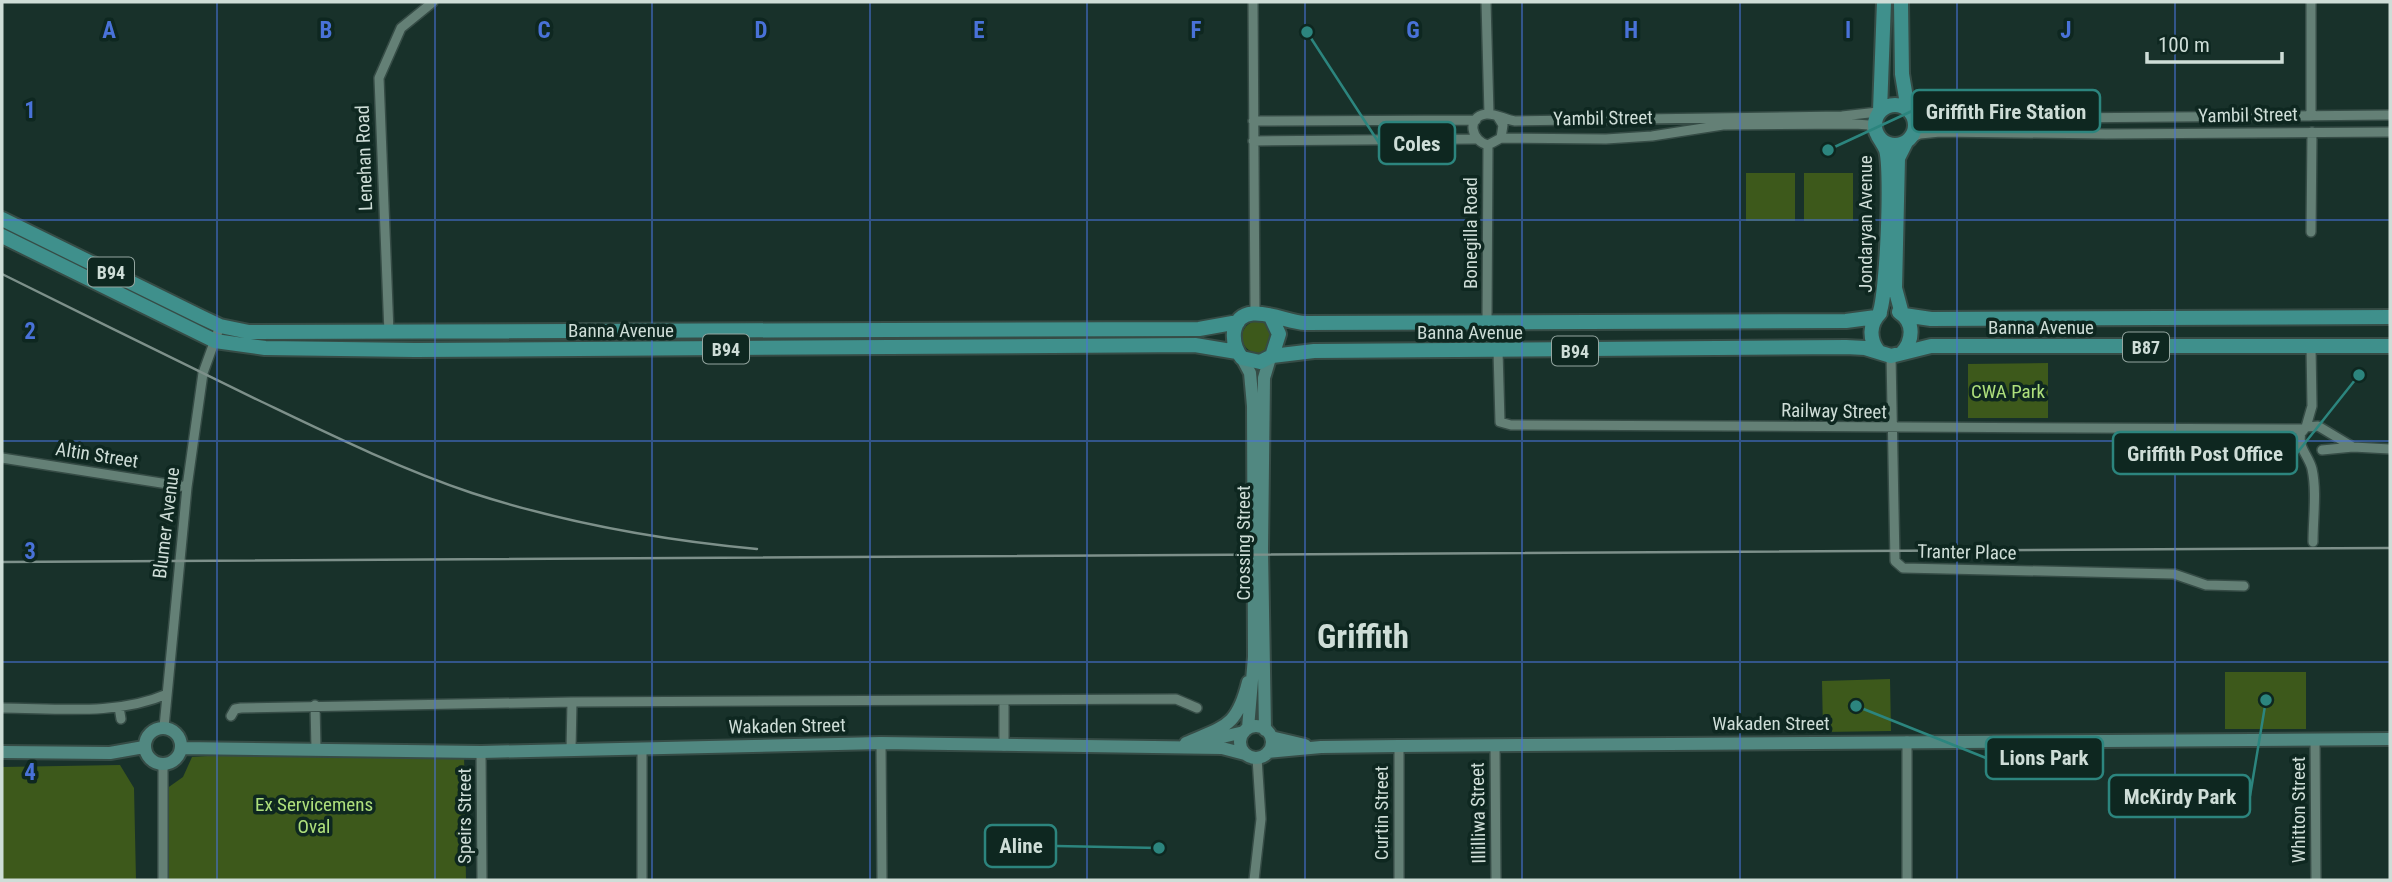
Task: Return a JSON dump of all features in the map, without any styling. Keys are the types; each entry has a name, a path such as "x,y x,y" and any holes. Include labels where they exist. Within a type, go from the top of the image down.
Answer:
{"main road":[{"path":"1884,2 1879,111 1875,120 1877,134 1893,145 1907,140 1915,127 1902,74 1901,2"},
{"path":"1879,111 1892,105 1910,111"},
{"name":"Jondaryan Avenue","path":"1877,134 1885,148 1887,170 1886,288 1877,315"},
{"name":"Jondaryan Avenue","path":"1903,315 1895,288 1897,174 1898,158 1907,140"},
{"name":"B94","path":"2,219 220,326"},
{"name":"B94","path":"2,236 215,341"},
{"name":"B87","path":"1877,315 1893,310 1903,315"},
{"name":"B94","path":"1238,322 1255,312 1271,317"},
{"name":"Banna Avenue","path":"1271,317 1305,323 1846,321 1877,315"},
{"path":"1877,315 1871,334 1890,353 1911,338 1903,315"},
{"name":"Banna Avenue","path":"1903,315 1931,319 2390,317"},
{"path":"1271,317 1279,334 1277,349 1271,357"},
{"name":"Banna Avenue","path":"220,326 257,332 389,333 1199,329 1238,322"},
{"path":"1238,322 1234,336 1239,355"},
{"path":"389,333 390,350"},
{"name":"Banna Avenue","path":"215,341 265,348 390,350 1195,345 1239,355"},
{"name":"Banna Avenue","path":"1271,357 1314,351 1846,347 1890,353 1931,346 2390,346"},
{"name":"B94","path":"1239,355 1255,363 1271,357"},
{"name":"Crossing Street","path":"1239,355 1250,373 1252,387 1254,657 1246,730 1240,741 1257,755 1268,733 1262,550 1264,372 1271,357"},
{"name":"Crossing Street","path":"1186,743 1215,732 1233,720 1241,709 1254,657"},
{"path":"164,727 178,736 181,748 173,761 163,764 148,758 144,747 150,732 164,727"},
{"name":"Wakaden Street","path":"1156,746 1217,740 1246,730 1321,747"},
{"name":"Wakaden Street","path":"181,748 481,752 881,743 1222,748 1257,755 1321,747 2390,739"},
{"path":"2,752 110,753 144,747"}],"street":[{"name":"Lenehan Road","path":"389,333 379,78 401,28 433,2"},
{"path":"1253,2 1255,312"},
{"path":"1253,141 1475,139 1488,145 1501,138 1503,125 1494,116 1486,2"},
{"path":"2311,2 2311,116"},
{"name":"Yambil Street","path":"1494,116 1515,121 1648,120 1842,116 1879,111"},
{"name":"Yambil Street","path":"1910,111 1933,119 2390,115"},
{"path":"1253,121 1476,120 1494,116"},
{"path":"2106,134 2107,118"},
{"path":"1475,139 1472,129 1476,120"},
{"name":"Yambil Street","path":"1648,120 1654,130 1705,129"},
{"name":"Yambil Street","path":"1501,138 1606,139 1723,125 1855,124 1869,125 1877,134"},
{"name":"Yambil Street","path":"1907,140 1920,134 1940,132 2390,132"},
{"path":"2311,232 2312,132"},
{"name":"Bonegilla Road","path":"1488,145 1488,321"},
{"name":"Blumer Avenue","path":"164,727 187,486 203,373 220,326"},
{"path":"2311,347 2312,406 2305,428 2303,448 2314,479"},
{"name":"Railway Street","path":"1497,351 1497,412 1500,422 1511,425 2323,430"},
{"name":"Tranter Place","path":"1890,353 1895,561 1903,568 2174,574 2206,585 2244,586"},
{"path":"2312,406 2327,442 2314,479 2313,542"},
{"name":"Railway Street","path":"2239,428 2280,435 2303,448 2322,451"},
{"path":"2323,430 2353,447"},
{"path":"2322,451 2353,447 2390,449"},
{"name":"Altin Street","path":"2,458 187,486"},
{"path":"2,708 143,705 167,694"},
{"name":"Wakaden Street","path":"232,716 235,709 241,708 572,702 821,703 1177,699 1196,708"},
{"path":"1003,700 1004,746"},
{"path":"571,749 572,702"},
{"path":"315,705 316,749"},
{"path":"119,707 121,719"},
{"name":"Whitton Street","path":"2315,739 2316,880"},
{"path":"1907,741 1908,880"},
{"path":"881,743 882,880"},
{"name":"Illilliwa Street","path":"1495,745 1496,880"},
{"name":"Curtin Street","path":"1399,746 1399,880"},
{"path":"642,748 642,880"},
{"name":"Speirs Street","path":"481,752 482,880"},
{"path":"1254,880 1261,819 1257,755"},
{"path":"163,764 163,880"}],"green space":[{"path":"1746,173 1795,173 1795,221 1746,221"},
{"path":"1804,173 1853,173 1853,221 1804,221"},
{"path":"1258,321 1269,326 1274,337 1269,348 1258,353 1247,348 1242,337 1247,326"},
{"name":"CWA Park","path":"2048,363 2048,418 1968,418 1968,364"},
{"path":"2225,672 2306,672 2306,729 2225,729"},
{"path":"1890,679 1891,731 1823,732 1822,681"},
{"name":"Ex Servicemens Oval","path":"316,749 464,751 466,880 164,880 166,789 183,777 192,757"},
{"path":"120,765 134,788 136,880 2,880 2,767"}],"railway":[{"path":"2,274 311,425 390,462 444,483 507,504 577,522 685,541 757,549"},
{"path":"2,562 2390,548"}],"place":[{"name":"Coles","path":"1307,32"},
{"name":"Griffith Fire Station","path":"1828,150"},
{"name":"Griffith Post Office","path":"2359,375"},
{"name":"McKirdy Park","path":"2266,700"},
{"name":"Lions Park","path":"1856,706"},
{"name":"Aline","path":"1159,848"}],"district":[{"name":"Griffith","path":"1363,636"}]}
